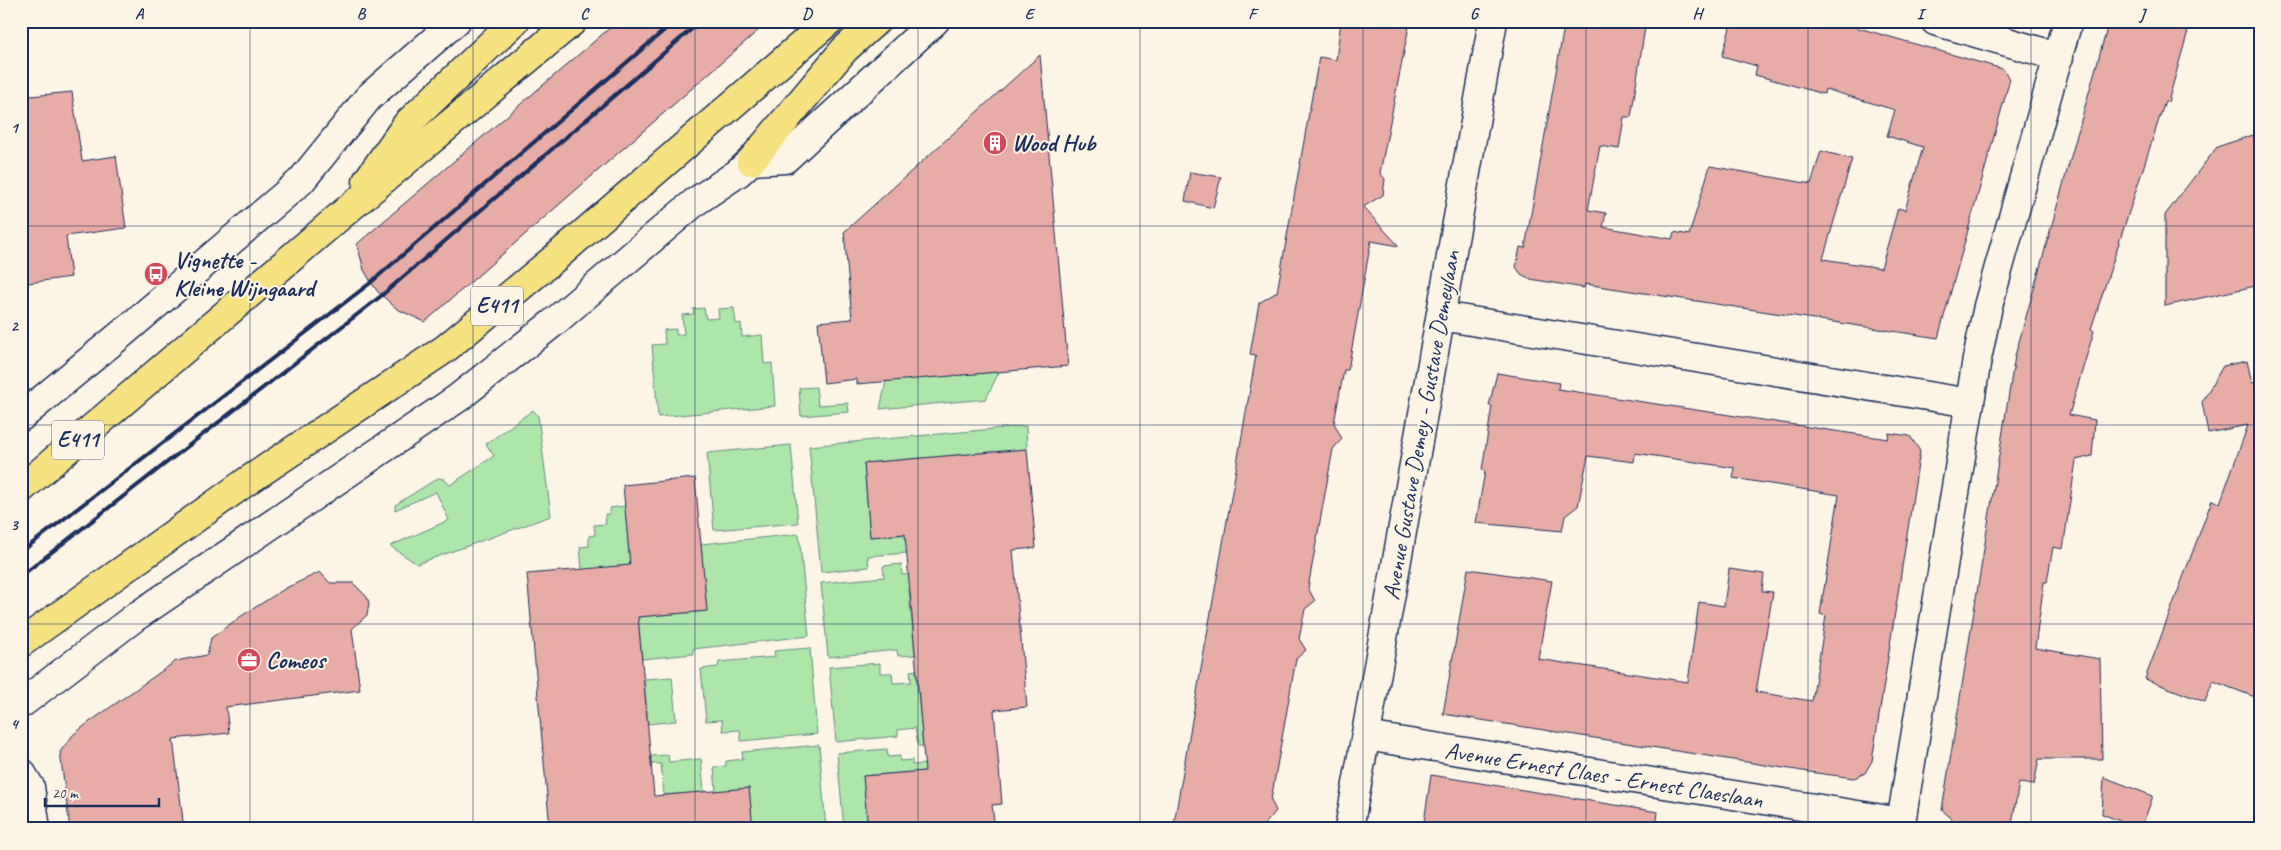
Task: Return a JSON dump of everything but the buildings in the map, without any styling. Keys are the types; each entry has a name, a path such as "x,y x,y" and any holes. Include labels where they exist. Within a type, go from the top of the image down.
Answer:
{"highway":[{"path":"346,211 408,124 515,21"},
{"name":"E411","path":"21,489 346,211 573,21"},
{"name":"E411","path":"21,644 141,560 246,482 445,349 562,252 829,21"},
{"path":"751,161 844,50 876,21"}],"street":[{"path":"21,417 301,181 369,97 456,21"},
{"path":"21,704 134,618 458,398 553,323 695,202 751,161 786,159 936,21"},
{"name":"Avenue Gustave Demey - Gustave Demeylaan","path":"1349,829 1493,21"},
{"path":"1934,21 2059,56"},
{"path":"1901,826 1970,403 1988,306 2068,21"},
{"path":"1441,316 1970,403"},
{"name":"Avenue Ernest Claes - Ernest Claeslaan","path":"1366,736 1901,826"},
{"path":"21,772 30,786 36,829"}],"green space":[{"path":"704,308 706,319 719,318 718,309 734,308 736,324 741,323 742,337 762,335 764,364 772,363 775,406 658,417 652,345 665,344 664,330 676,329 676,335 684,334 682,315 694,314 693,309"},
{"path":"999,372 986,399 880,409 886,381"},
{"path":"816,387 818,405 848,403 849,412 801,416 799,388"},
{"path":"533,410 538,416 551,516 417,564 390,546 449,520 436,492 395,510 395,505 438,478 444,479 450,485 494,456 486,444"},
{"path":"1026,426 1027,449 864,463 870,537 938,532 908,553 868,556 869,567 821,572 809,446"},
{"path":"791,445 798,523 714,530 707,453"},
{"path":"625,506 630,565 582,570 580,547 589,546 589,536 595,535 594,525 606,524 605,514 610,514 610,508"},
{"path":"799,534 809,636 693,649 693,654 642,659 638,617 707,611 701,544"},
{"path":"901,564 902,575 925,573 943,586 909,589 915,655 898,656 897,650 828,657 821,583 884,577 883,566"},
{"path":"810,648 817,734 741,741 740,730 723,731 722,720 706,721 701,669 718,667 719,662 775,657 774,651"},
{"path":"880,663 880,673 892,673 893,683 911,682 910,671 916,670 923,746 918,746 915,728 898,730 898,736 836,742 829,667"},
{"path":"672,677 676,721 648,724 644,679"},
{"path":"819,745 826,829 753,829 749,788 716,791 714,767 726,766 726,761 743,759 742,752"},
{"path":"887,749 888,757 900,756 900,761 912,760 912,765 924,764 925,771 863,776 868,829 844,829 837,753"},
{"path":"668,755 669,762 701,759 704,792 664,795 661,764 651,764 651,756"}],"railway":[{"path":"21,552 369,284 675,21"},
{"path":"21,576 381,296 701,21"}],"place":[{"name":"Wood Hub","path":"995,143"},
{"name":"Vignette - Kleine Wijngaard","path":"156,274"},
{"name":"Comeos","path":"249,660"}]}
